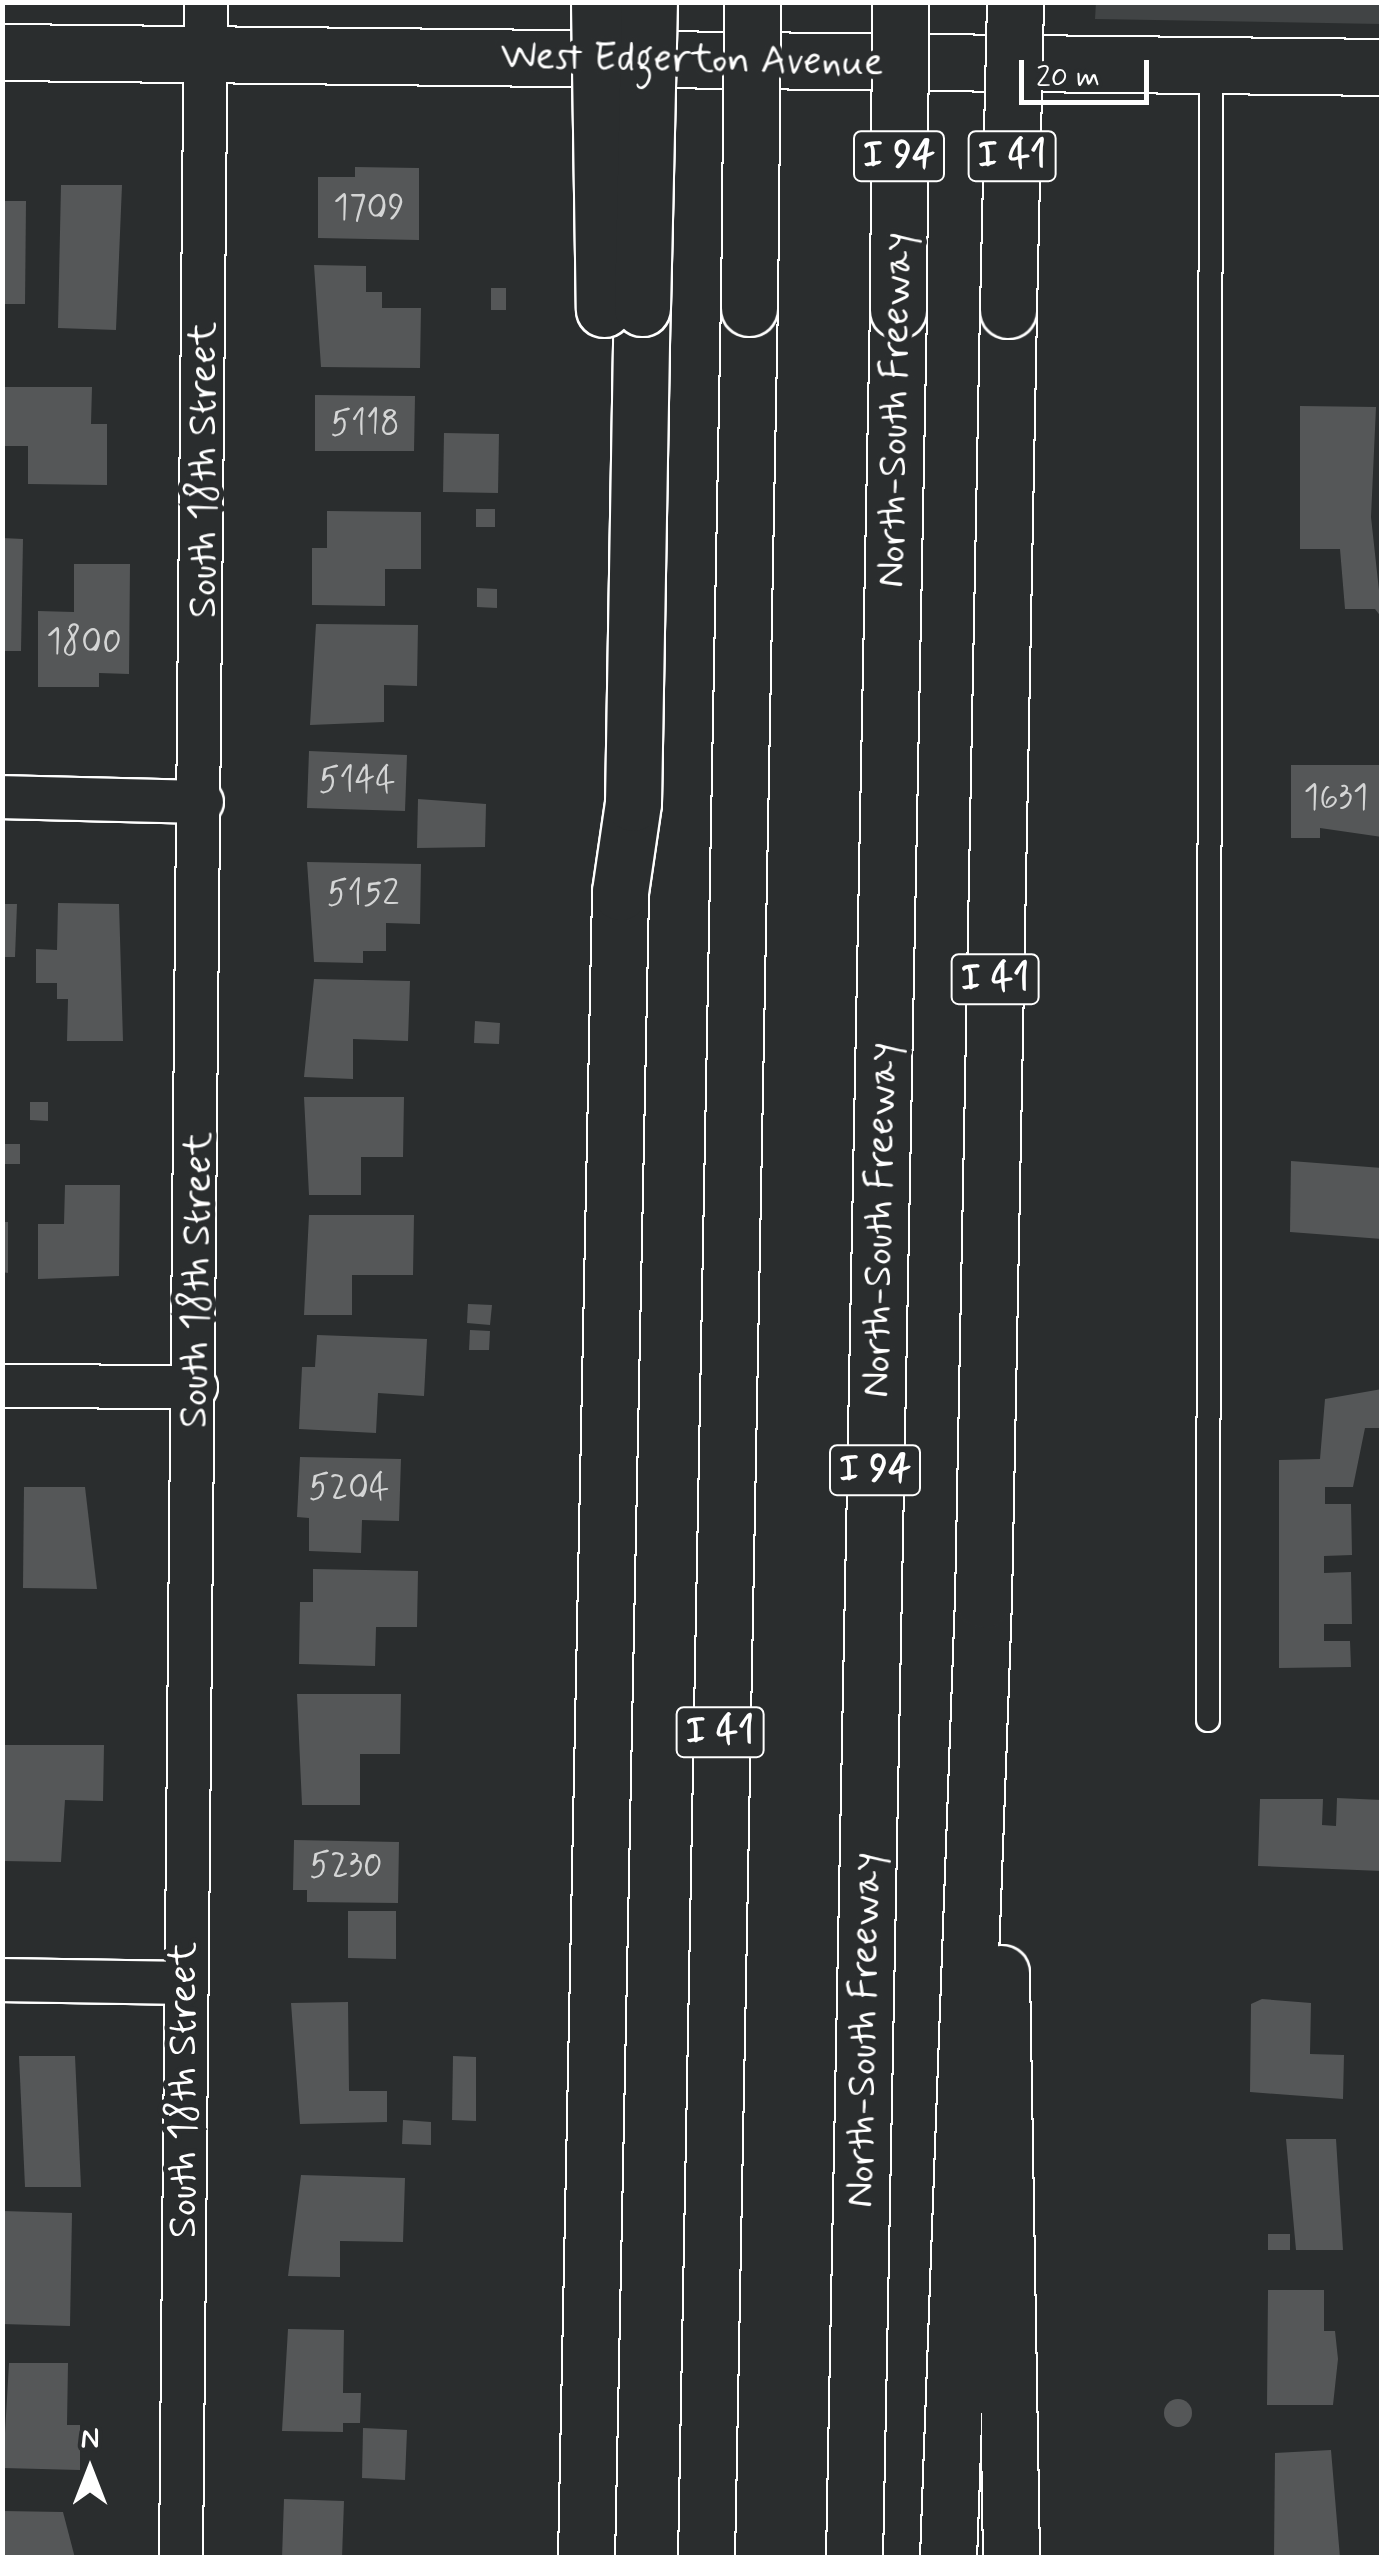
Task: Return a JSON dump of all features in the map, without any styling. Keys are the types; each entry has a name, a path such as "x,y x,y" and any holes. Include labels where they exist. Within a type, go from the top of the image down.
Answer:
{"main road":[{"path":"586,2558 620,892 633,803 623,309 600,2"},
{"path":"623,309 649,2"},
{"name":"I 41","path":"706,2558 752,2"},
{"name":"North-South Freeway","path":"854,2558 898,310 900,2"},
{"name":"I 41","path":"948,2558 983,1600 1016,2"},
{"name":"West Edgerton Avenue","path":"2,52 207,28 1211,66 1382,67"},
{"path":"983,1600 1009,2127 1010,2558"}],"street":[{"name":"South 18th Street","path":"182,2558 184,1983 196,1387 207,28"},
{"path":"2,797 202,802"},
{"path":"2,1386 196,1387"},
{"path":"2,1980 184,1983"}],"lane":[{"path":"1208,1720 1211,66"}],"shaded area":[{"path":"1096,2 1381,3 1381,24 1095,19"}],"building":[{"path":"355,167 419,168 419,240 318,238 318,177 355,177"},
{"path":"61,185 122,185 116,330 58,328"},
{"path":"2,201 26,201 25,304 2,304"},
{"path":"314,265 366,266 366,292 382,292 382,308 421,308 420,368 321,367"},
{"path":"491,288 506,288 506,310 491,310"},
{"path":"2,387 92,387 91,424 107,424 107,485 28,484 28,446 2,446"},
{"path":"315,395 415,396 414,451 315,451"},
{"path":"1300,406 1376,407 1371,517 1382,618 1375,609 1345,609 1340,549 1300,549"},
{"path":"444,433 499,434 498,493 443,492"},
{"path":"476,509 495,509 495,527 476,527"},
{"path":"327,511 421,512 421,569 385,569 385,606 312,605 312,548 327,548"},
{"path":"2,538 23,539 21,651 2,651"},
{"path":"74,564 130,564 129,674 99,673 99,687 38,687 38,611 74,612"},
{"path":"477,588 497,589 497,608 477,607"},
{"path":"316,624 418,625 417,686 384,685 384,722 310,725"},
{"path":"309,751 407,755 405,811 307,808"},
{"path":"1291,765 1382,765 1382,837 1320,828 1320,838 1291,838"},
{"path":"418,799 486,804 485,847 417,848"},
{"path":"307,862 421,864 420,924 386,923 386,951 363,951 363,963 314,962"},
{"path":"58,903 119,904 123,1041 67,1041 68,999 57,999 57,983 36,983 36,949 57,950"},
{"path":"2,904 17,904 15,957 2,957"},
{"path":"314,979 410,981 408,1041 353,1039 353,1079 304,1077"},
{"path":"475,1021 500,1023 499,1044 474,1043"},
{"path":"304,1097 404,1097 403,1157 361,1157 361,1195 309,1195"},
{"path":"30,1102 48,1102 48,1121 30,1120"},
{"path":"3,1144 20,1144 20,1164 3,1164"},
{"path":"1291,1161 1382,1168 1382,1239 1290,1232"},
{"path":"65,1185 120,1185 119,1276 38,1279 38,1224 64,1224"},
{"path":"309,1215 414,1215 413,1275 352,1275 352,1315 304,1315"},
{"path":"2,1222 8,1222 8,1273 2,1272"},
{"path":"468,1304 492,1305 490,1325 467,1323"},
{"path":"470,1330 490,1331 489,1350 469,1350"},
{"path":"317,1335 427,1339 424,1396 378,1393 376,1433 299,1429 302,1367 315,1367"},
{"path":"1382,1389 1382,1428 1365,1428 1353,1487 1325,1487 1325,1504 1351,1504 1352,1555 1324,1556 1324,1573 1351,1572 1352,1624 1324,1624 1324,1641 1350,1641 1351,1667 1279,1668 1279,1460 1320,1459 1325,1399"},
{"path":"300,1457 401,1459 399,1521 362,1520 361,1553 309,1551 309,1518 297,1517"},
{"path":"24,1487 85,1487 97,1589 23,1588"},
{"path":"313,1569 418,1571 417,1627 376,1627 375,1666 299,1664 300,1602 313,1602"},
{"path":"297,1694 401,1694 400,1754 360,1754 360,1805 302,1805"},
{"path":"2,1745 104,1745 103,1801 65,1800 61,1862 2,1861"},
{"path":"1337,1798 1382,1800 1382,1871 1258,1866 1260,1799 1323,1799 1322,1825 1336,1826"},
{"path":"294,1840 399,1842 398,1903 307,1902 307,1890 293,1890"},
{"path":"348,1911 396,1911 396,1959 348,1958"},
{"path":"1262,1999 1311,2003 1310,2054 1344,2055 1343,2099 1250,2092 1251,2004"},
{"path":"348,2002 349,2091 387,2091 387,2122 300,2124 291,2003"},
{"path":"19,2056 75,2056 81,2187 25,2187"},
{"path":"453,2056 476,2057 476,2121 452,2120"},
{"path":"403,2120 431,2122 431,2145 402,2144"},
{"path":"1286,2139 1336,2139 1343,2250 1296,2250"},
{"path":"301,2175 405,2178 403,2242 340,2241 340,2277 288,2276"},
{"path":"2,2211 72,2213 70,2326 2,2324"},
{"path":"1268,2234 1290,2234 1290,2250 1268,2250"},
{"path":"1268,2290 1324,2290 1324,2331 1335,2331 1338,2359 1333,2405 1267,2405"},
{"path":"288,2329 344,2330 343,2393 361,2393 360,2423 343,2423 343,2432 282,2431"},
{"path":"9,2363 68,2363 67,2425 80,2425 80,2470 3,2468"},
{"path":"1178,2399 1188,2403 1192,2413 1188,2423 1178,2427 1168,2423 1164,2413 1168,2403"},
{"path":"363,2428 407,2430 405,2480 362,2478"},
{"path":"1331,2450 1340,2558 1274,2558 1275,2453"},
{"path":"284,2499 344,2501 342,2558 282,2558"},
{"path":"2,2511 63,2512 75,2558 2,2558"}]}
